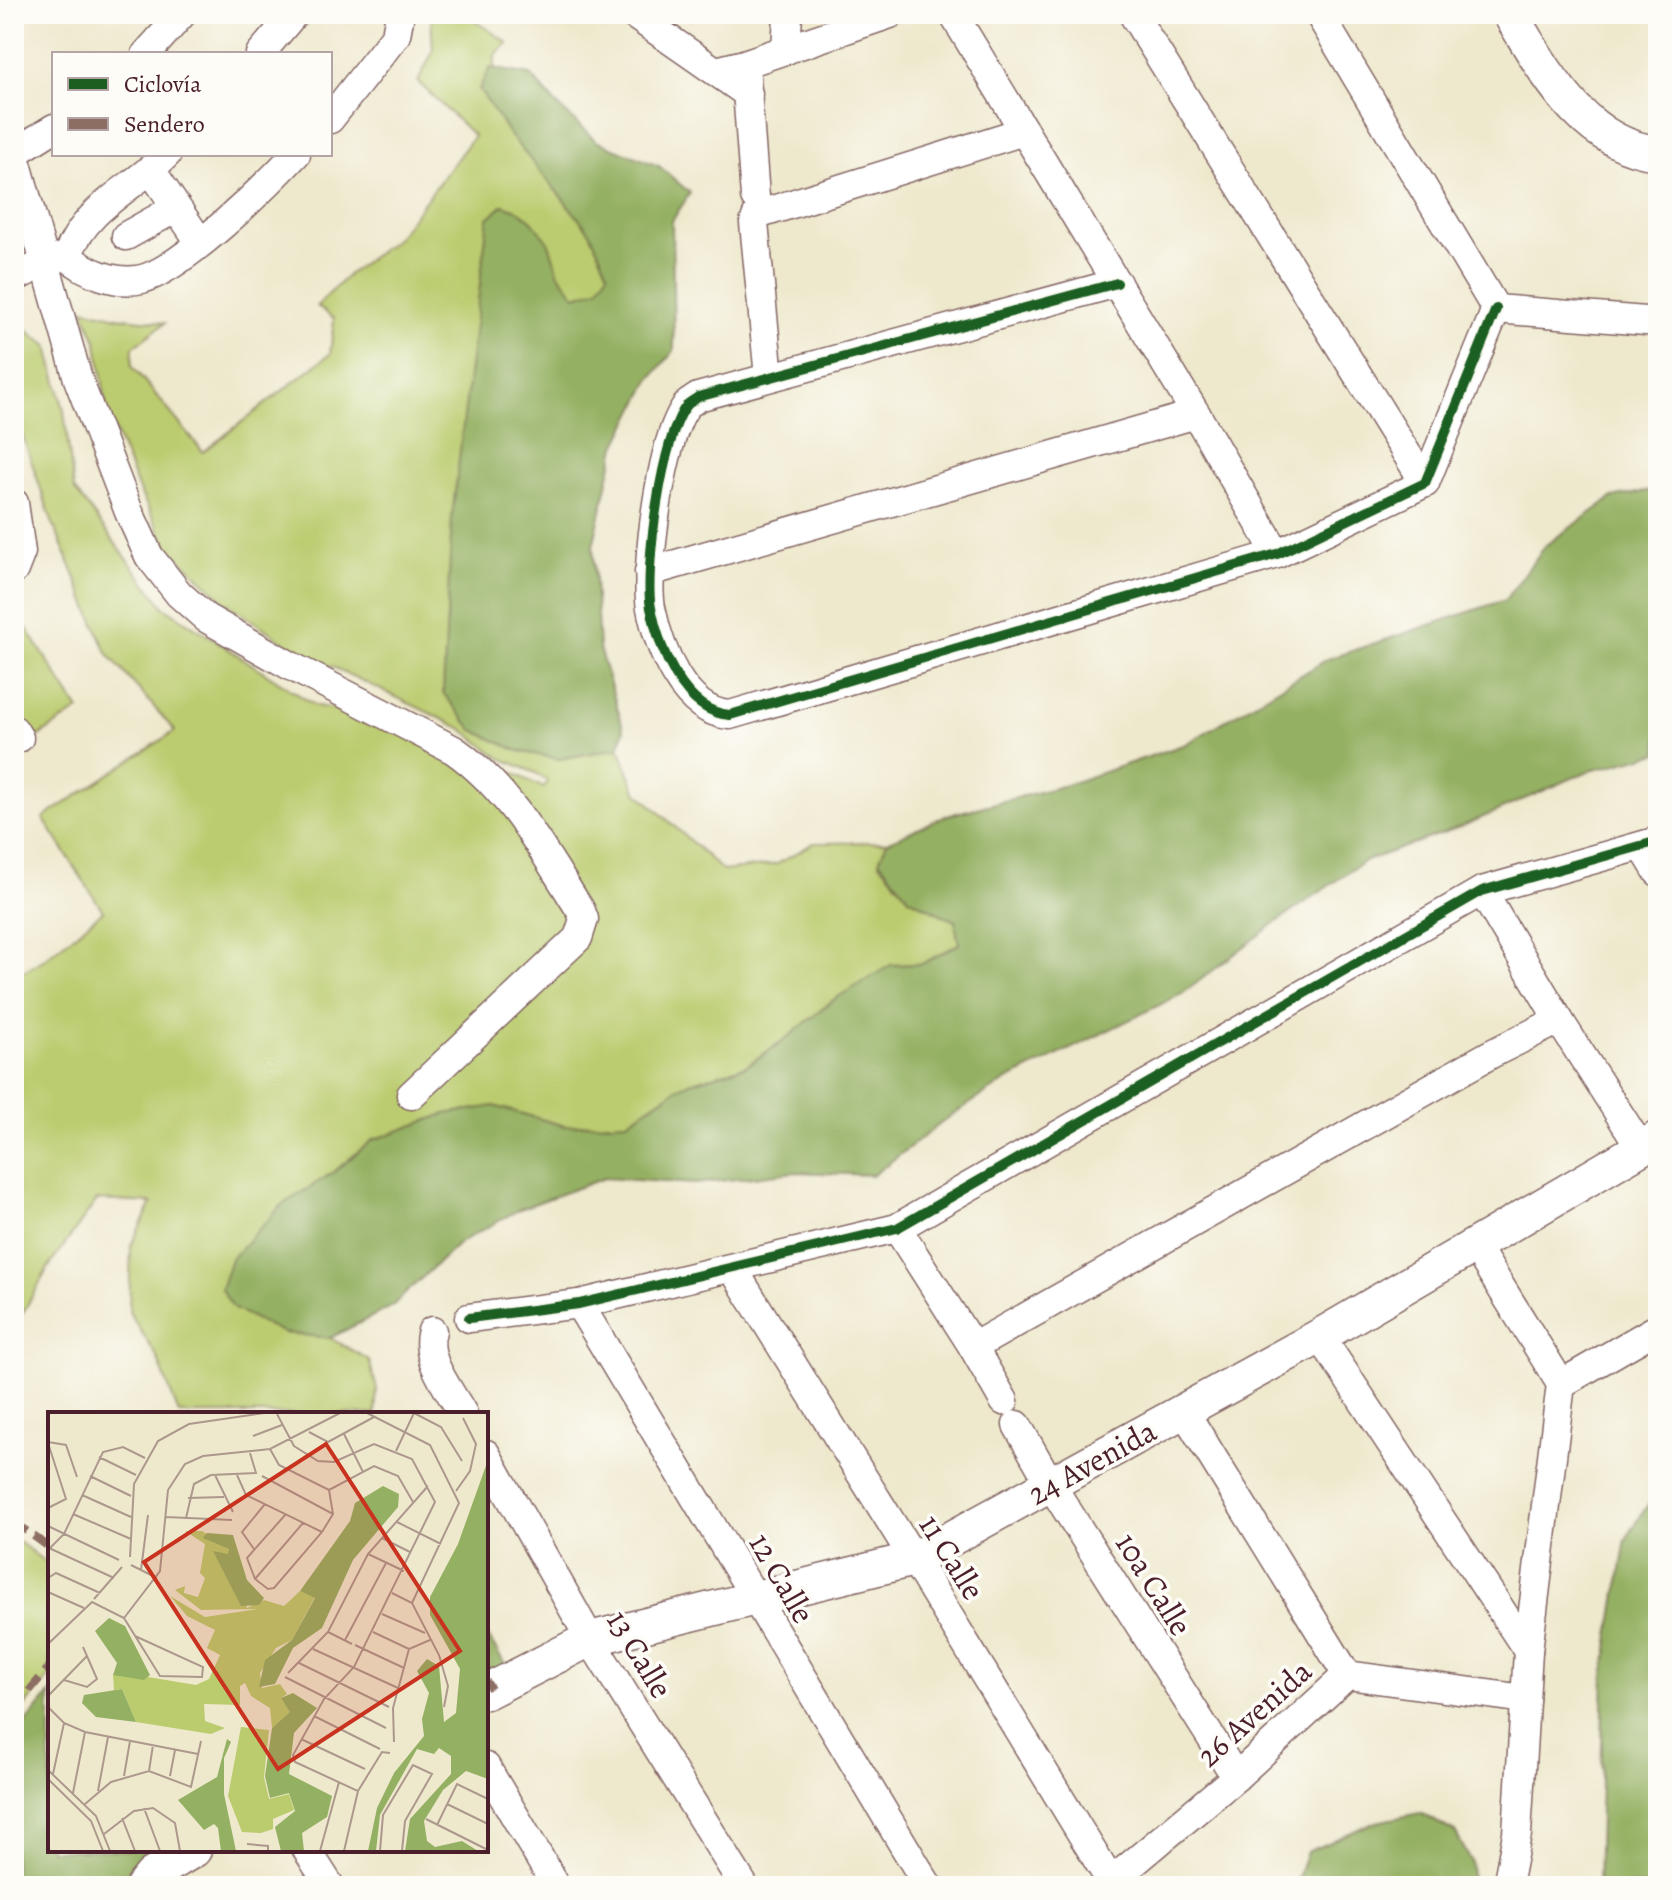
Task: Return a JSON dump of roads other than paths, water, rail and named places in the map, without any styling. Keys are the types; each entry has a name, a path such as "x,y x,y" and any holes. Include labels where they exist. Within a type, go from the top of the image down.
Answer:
{"main road":[{"path":"1510,14 1548,75 1577,112 1593,125 1629,145 1658,153"},
{"name":"24 Avenida","path":"488,1691 590,1639 914,1559 1320,1336 1650,1143"},
{"path":"143,1886 152,1875 191,1852"}],"street":[{"path":"148,52 182,14"},
{"path":"262,52 294,14"},
{"path":"332,116 396,35 400,14"},
{"path":"633,14 748,94"},
{"path":"786,50 788,14"},
{"path":"716,71 890,14"},
{"path":"953,14 1196,414 1277,554"},
{"path":"1133,14 1425,483"},
{"path":"1319,14 1496,309"},
{"path":"744,64 755,197"},
{"path":"52,129 14,153 56,259 78,379 149,556 179,594 206,618 289,665 454,750 476,765 522,820 584,919 578,938 411,1095"},
{"path":"769,377 754,223 757,215 1024,131"},
{"path":"56,259 111,278 140,280 165,268 200,242 258,193 294,156"},
{"path":"14,278 56,259 81,227 159,162 176,208 200,242"},
{"path":"126,236 176,208"},
{"path":"1117,283 698,397 688,404 662,470 649,572 651,607 661,643 689,693 699,703 719,714 730,715 1277,554 1425,483 1496,309"},
{"path":"1496,309 1658,322"},
{"path":"649,572 1196,414"},
{"path":"14,503 21,552 14,570"},
{"path":"469,1318 579,1304 897,1228 1482,891 1650,843 1658,872"},
{"path":"1482,891 1559,1020 1650,1143"},
{"path":"973,1347 1477,1061 1559,1020"},
{"name":"10a Calle","path":"897,1228 973,1347 1051,1485 1236,1777"},
{"path":"1474,1244 1561,1384 1528,1651 1517,1834 1507,1886"},
{"name":"11 Calle","path":"733,1269 914,1559 1109,1884"},
{"name":"12 Calle","path":"579,1304 928,1886"},
{"path":"1561,1384 1658,1328"},
{"path":"432,1331 429,1345 432,1358 462,1412"},
{"path":"1320,1336 1528,1651"},
{"path":"1184,1411 1347,1675"},
{"name":"13 Calle","path":"488,1458 590,1639 744,1886"},
{"name":"26 Avenida","path":"1109,1884 1236,1777 1347,1675 1525,1699"},
{"path":"488,1770 556,1886"},
{"path":"308,1852 330,1886"}]}
